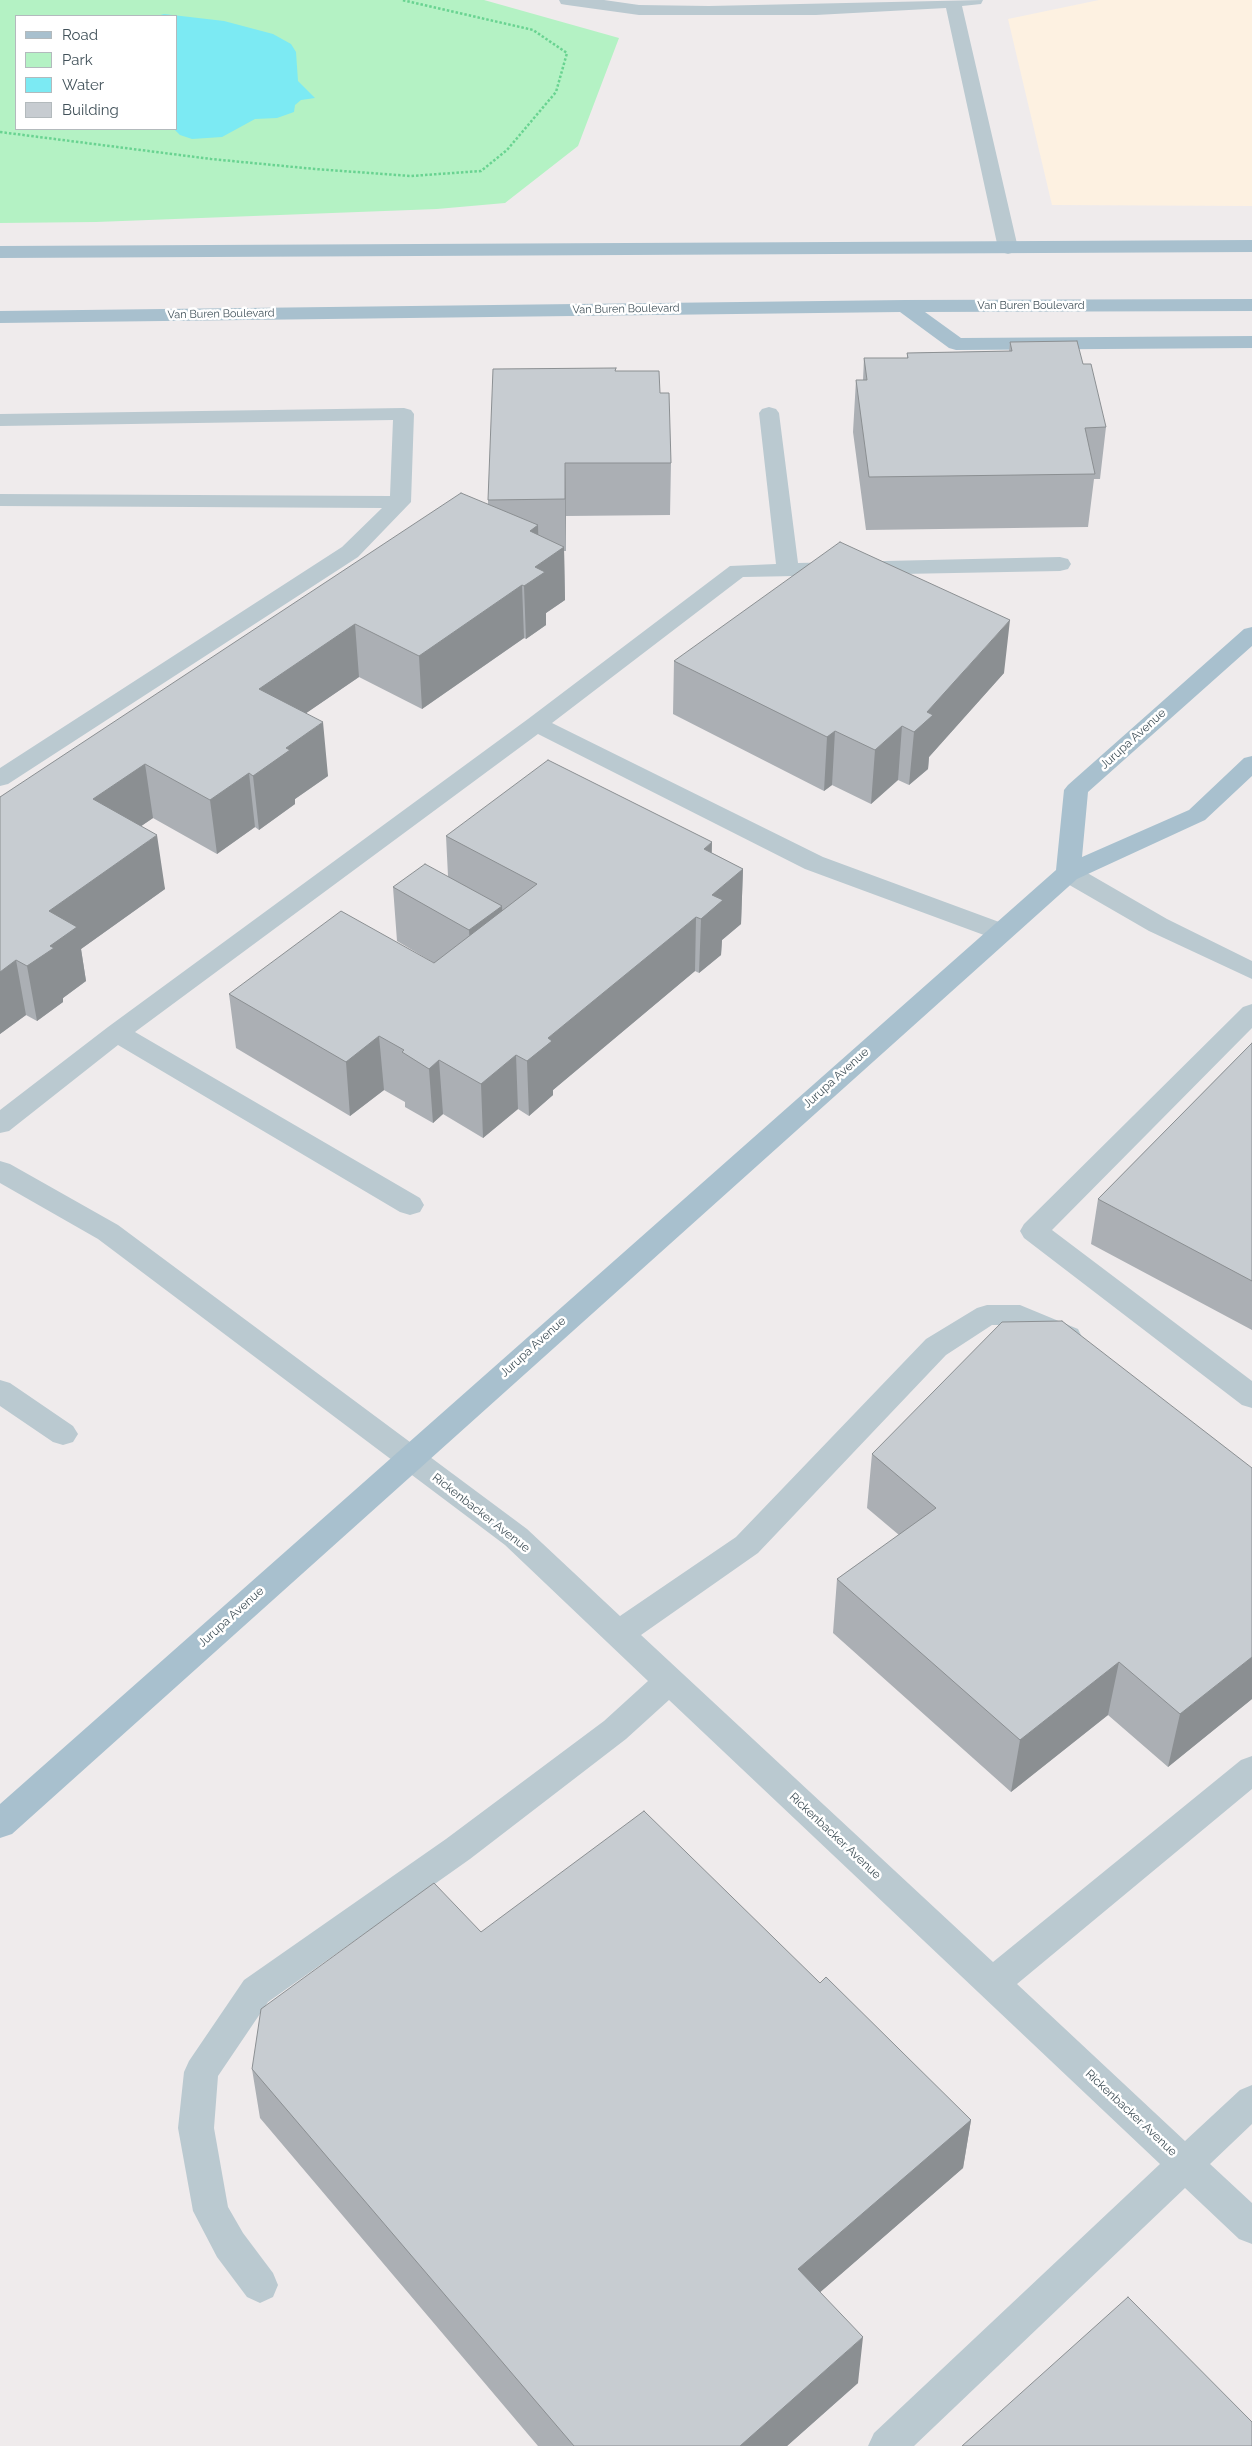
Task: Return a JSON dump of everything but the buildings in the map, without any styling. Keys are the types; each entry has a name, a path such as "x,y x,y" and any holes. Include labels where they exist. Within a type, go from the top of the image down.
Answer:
{"main road":[{"path":"0,252 1252,246"},
{"name":"Van Buren Boulevard","path":"0,317 905,306 1252,305"},
{"path":"905,306 956,344 1252,342"},
{"name":"Jurupa Avenue","path":"1068,873 1076,790 1252,634"},
{"name":"Jurupa Avenue","path":"0,1824 409,1457 1068,873 1197,815 1252,763"}],"street":[{"path":"567,0 639,10 816,10 975,0"},
{"path":"953,2 1008,248"},
{"path":"769,413 788,570"},
{"path":"0,420 404,414 400,502 350,552 0,779"},
{"path":"0,500 400,502"},
{"path":"0,1124 117,1033 536,724 738,571 1060,564"},
{"path":"536,724 814,863 1000,932"},
{"path":"1068,873 1158,925 1252,971"},
{"path":"1252,1013 1034,1231 1252,1397"},
{"path":"117,1033 410,1205"},
{"name":"Rickenbacker Avenue","path":"0,1171 108,1232 516,1536 1252,2227"},
{"path":"619,1633 747,1545 936,1347 987,1315 1020,1315 1088,1347"},
{"path":"0,1391 63,1434"},
{"path":"260,2285 230,2245 211,2211 196,2128 201,2072 256,1991 466,1843 615,1730 669,1681"},
{"path":"992,1984 1252,1770"},
{"path":"887,2446 1252,2101"}],"path":[{"path":"0,132 211,160 316,169 411,176 481,171 507,150 556,92 568,53 533,30 402,0"}],"shaded area":[{"path":"1099,0 1252,0 1252,206 1052,205 1008,19"}],"green space":[{"path":"0,0 484,0 619,38 578,146 505,203 437,209 96,222 0,223"}],"water":[{"path":"178,16 224,21 273,34 291,44 296,52 298,81 315,98 301,100 295,105 294,112 277,118 255,119 222,137 192,139 180,135 175,130 178,130"}]}
